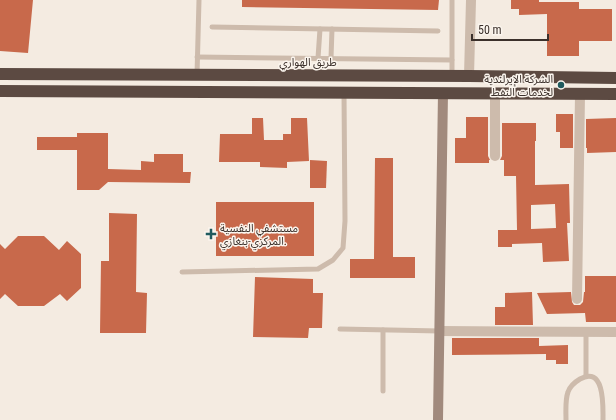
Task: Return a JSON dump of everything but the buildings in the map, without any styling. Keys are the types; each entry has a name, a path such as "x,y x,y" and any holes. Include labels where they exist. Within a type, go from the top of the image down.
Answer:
{"highway":[{"name":"طريق الهواري","path":"0,74 616,78"},
{"path":"0,91 616,94"}],"street":[{"path":"469,76 471,0"},
{"path":"438,420 443,93"},
{"path":"495,93 495,156"},
{"path":"578,298 580,94"},
{"path":"440,331 616,332"}],"lane":[{"path":"197,75 199,0"},
{"path":"452,0 452,76"},
{"path":"212,27 438,31"},
{"path":"318,58 320,29"},
{"path":"331,58 332,29"},
{"path":"197,56 452,60"},
{"path":"182,272 318,269 333,260 343,248 345,221 344,93"},
{"path":"340,329 440,331"},
{"path":"383,330 383,391"},
{"path":"586,332 586,376"},
{"path":"566,420 566,398 568,390 573,384 586,376 595,379 600,387 603,397 602,420"}],"place":[{"name":"الشركة الإيرلندية لخدمات النفط","path":"561,85"},
{"name":"مستشفي النفسية المركزي-بنغازي.","path":"211,234"}]}
